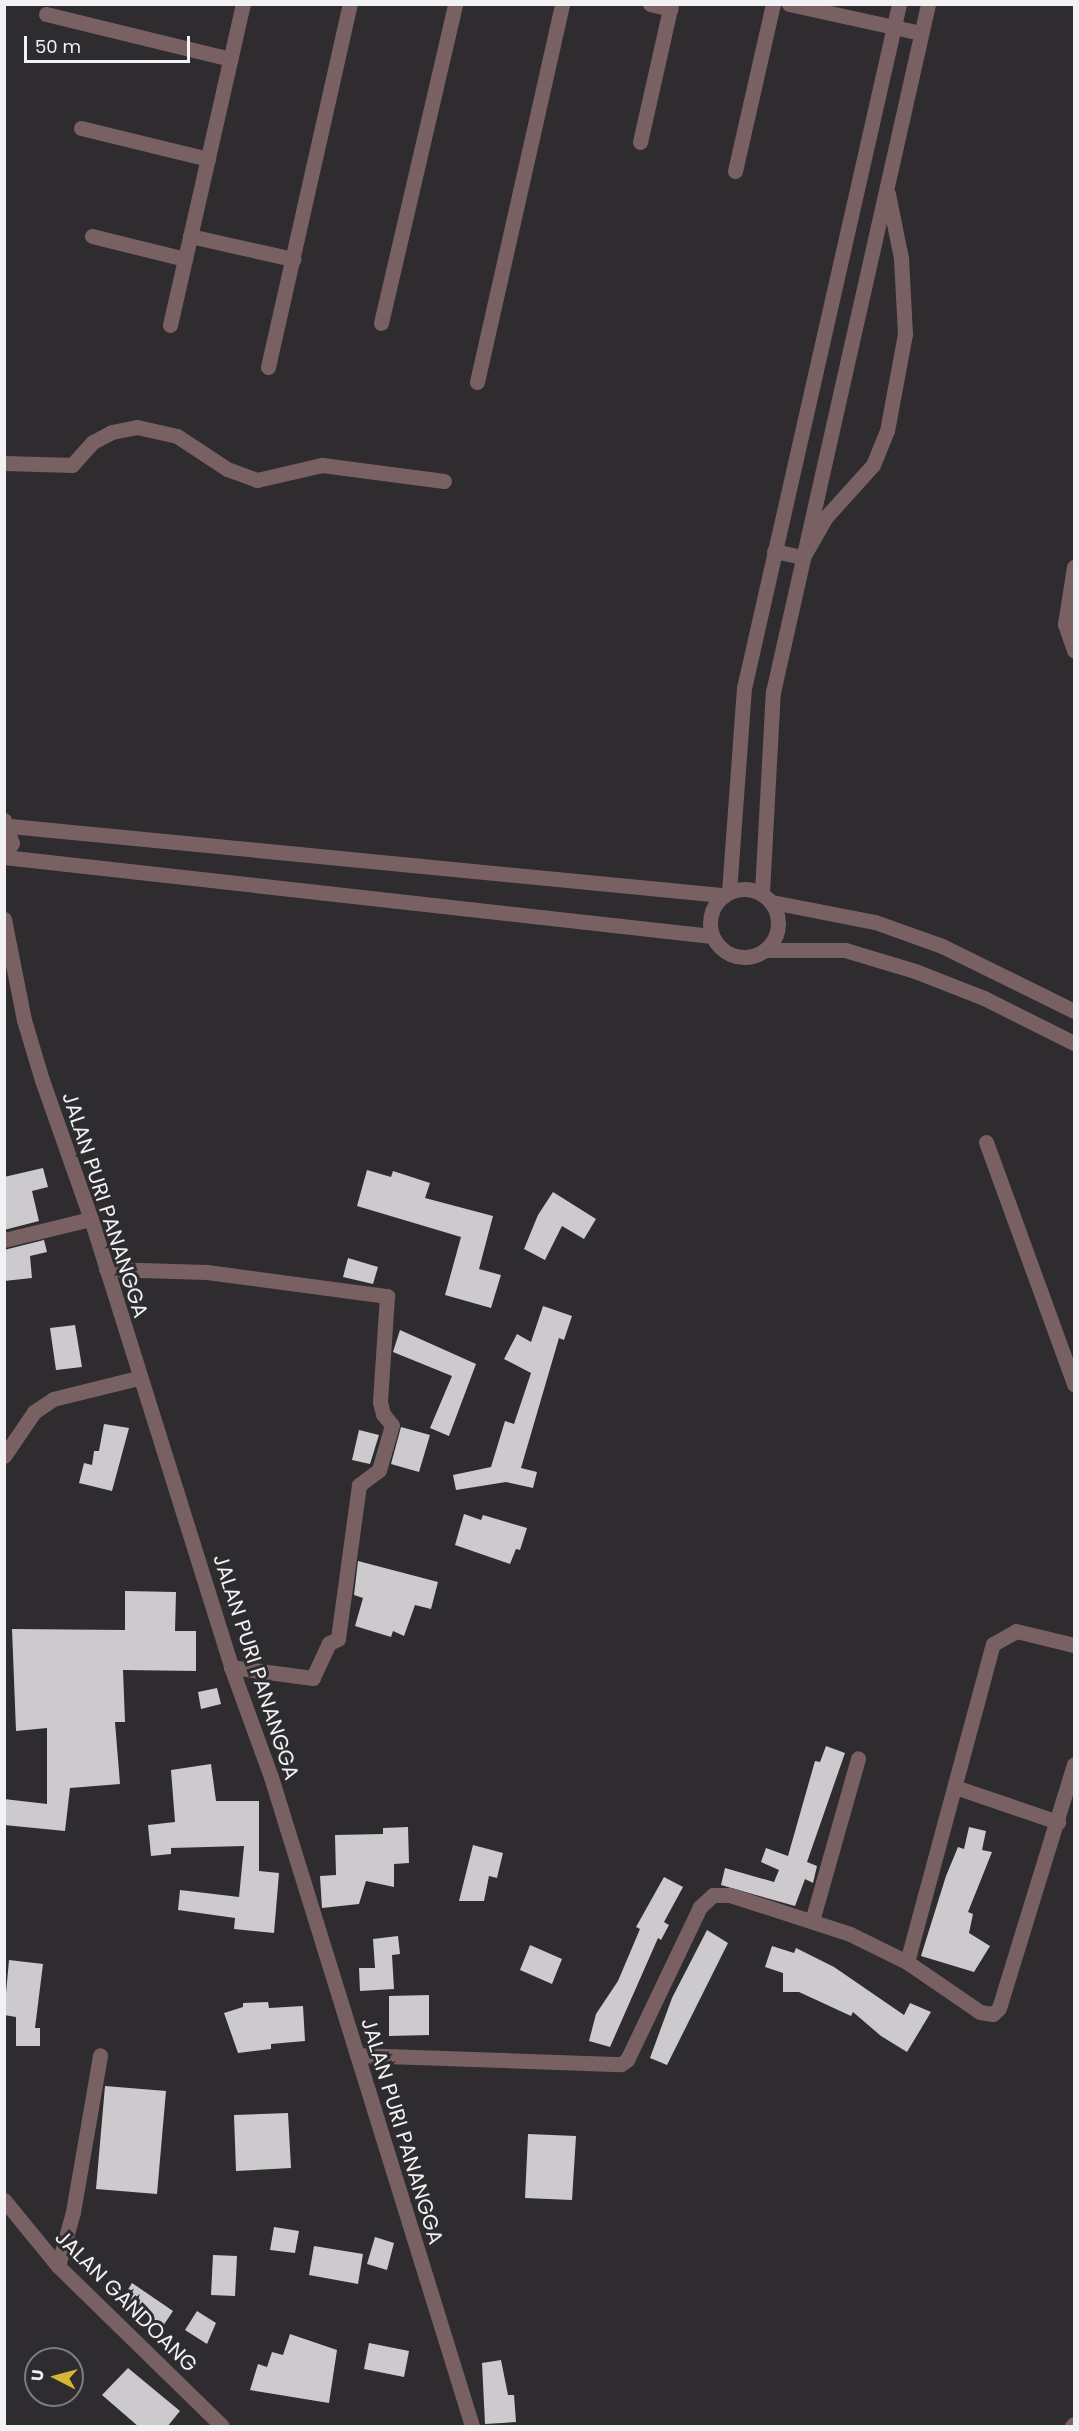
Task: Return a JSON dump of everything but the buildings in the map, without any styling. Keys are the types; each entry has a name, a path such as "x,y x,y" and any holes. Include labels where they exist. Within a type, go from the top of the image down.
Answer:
{"street":[{"path":"170,325 243,4"},
{"path":"268,367 350,4"},
{"path":"381,322 455,4"},
{"path":"477,382 562,4"},
{"path":"640,142 670,7 650,4"},
{"path":"735,171 773,4"},
{"path":"789,4 921,33"},
{"path":"899,4 744,688 726,893 713,907 710,921 712,936 720,948 732,955 744,957 765,950 845,950 915,971 984,998 1074,1043"},
{"path":"765,950 778,928 767,897 773,692 928,4"},
{"path":"46,14 231,58"},
{"path":"81,128 208,159"},
{"path":"803,558 826,517 873,465 886,431 905,334 901,258 887,188"},
{"path":"92,236 185,259"},
{"path":"190,236 293,259"},
{"path":"4,463 72,465 93,442 112,432 137,427 177,436 227,469 256,480 322,465 444,482"},
{"path":"774,551 803,558"},
{"path":"1074,567 1065,624 1074,650"},
{"path":"712,936 4,857 12,843 7,823 726,893 749,888 767,897 897,930 942,946 1074,1011"},
{"name":"JALAN PURI PANANGGA","path":"4,920 24,1020 106,1269 138,1378 231,1667 271,1777 472,2427"},
{"path":"986,1142 1074,1384"},
{"path":"4,1240 90,1219"},
{"path":"106,1269 207,1272 387,1296 380,1402 383,1414 392,1425 379,1470 359,1485 338,1639 329,1643 313,1678 231,1667"},
{"path":"4,1456 34,1412 53,1399 138,1378"},
{"path":"907,1962 990,1654 998,1639 1016,1631 1074,1645"},
{"path":"812,1921 858,1758"},
{"path":"357,2055 621,2064 627,2060 706,1899 730,1895 850,1934 907,1962 980,2012 996,2012 1058,1822 1069,1805 1074,1764"},
{"path":"955,1788 1058,1822"},
{"path":"58,2266 73,2212 100,2055"},
{"name":"JALAN GANDOANG","path":"4,2200 58,2266 222,2427"}]}
